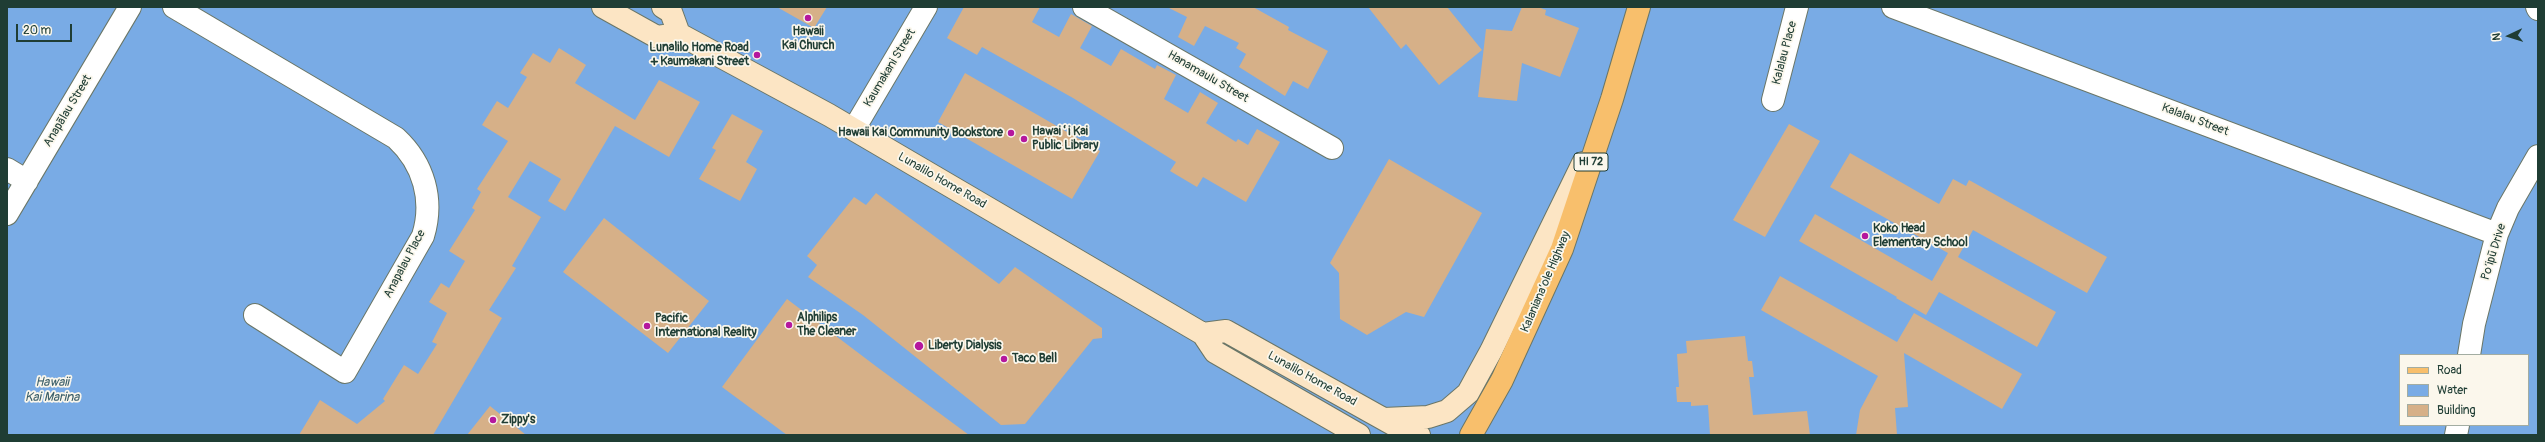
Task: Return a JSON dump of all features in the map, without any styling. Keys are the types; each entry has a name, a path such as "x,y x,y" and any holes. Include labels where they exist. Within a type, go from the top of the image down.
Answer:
{"main road":[{"path":"603,7 657,38 678,34 671,12 663,7"},
{"name":"Kalaniana’ole Highway","path":"1471,435 1502,380 1562,249 1612,99 1639,7"},
{"name":"Lunalilo Home Road","path":"678,34 854,129 1203,334 1215,352 1359,435"},
{"path":"1384,418 1428,418 1447,411 1468,393 1558,217 1612,99"},
{"name":"Lunalilo Home Road","path":"1203,334 1226,331 1384,418 1419,435"}],"street":[{"name":"Anapālau Street","path":"7,214 130,7"},
{"name":"Anapalau Place","path":"174,7 396,138 411,155 424,183 428,214 423,236 345,372 255,315"},
{"name":"Kaumakani Street","path":"854,129 926,7"},
{"name":"Hanamaulu Street","path":"1084,7 1332,148"},
{"name":"Kalalau Place","path":"1773,100 1797,7"},
{"name":"Kalalau Street","path":"1893,7 2497,234"},
{"name":"Po‘ipū Drive","path":"2469,354 2474,324 2497,234 2508,208 2538,156"},
{"path":"7,169 27,181"}],"water":[{"name":"Hawaii Kai Marina","path":"7,7 2538,7 2538,435 7,435"}],"building":[{"name":"Hawaii Kai Church","path":"777,7 827,7 814,28"},
{"path":"964,7 1040,7 1032,22 1059,37 1071,14 1092,26 1080,48 1111,66 1121,49 1155,69 1157,65 1176,75 1164,99 1188,113 1200,92 1218,103 1206,123 1236,142 1238,139 1248,145 1257,129 1280,142 1246,202 1203,177 1197,187 1170,171 1176,162 1073,98 982,47 977,55 947,38"},
{"path":"1167,7 1253,7 1289,27 1288,30 1328,51 1308,89 1293,81 1285,96 1239,67 1246,54 1236,48 1239,43 1205,26 1194,46 1178,37 1187,17"},
{"path":"1368,7 1447,7 1482,50 1439,85 1406,44 1401,49"},
{"path":"1522,7 1538,7 1546,10 1545,15 1579,28 1560,77 1522,63 1517,101 1478,97 1486,29 1512,31"},
{"path":"559,48 586,65 575,83 635,120 659,80 700,102 669,157 615,126 565,211 548,201 561,179 530,161 508,197 541,217 512,266 516,268 489,310 502,318 433,435 299,435 320,400 357,424 385,401 383,399 404,365 418,374 437,344 432,342 447,313 429,302 441,283 449,288 465,261 449,251 475,210 472,208 481,192 477,189 508,141 482,125 497,101 508,108 527,77 520,73 533,53 550,63"},
{"name":"Hawaiʻi Kai Public Library","path":"965,73 1100,151 1072,199 938,122"},
{"path":"732,114 763,131 746,162 757,169 740,201 699,179 716,150 712,148"},
{"path":"1789,124 1820,141 1765,237 1733,220"},
{"path":"1850,153 1939,204 1953,179 1966,186 1969,180 2107,257 2087,293 1973,230 1958,257 2056,312 2037,347 1939,292 1926,315 1799,241 1815,214 1932,281 1948,253 1830,187"},
{"path":"1389,159 1482,213 1424,317 1406,312 1367,335 1340,319 1339,273 1330,263"},
{"path":"876,193 999,284 1015,267 1102,328 1102,338 1093,339 1025,424 1001,425 863,315 808,277 817,265 807,256 854,197 866,205"},
{"path":"604,218 709,301 668,353 563,272"},
{"path":"1780,276 1897,342 1914,313 2022,374 2002,409 1904,353 1908,407 1895,408 1897,435 1856,435 1860,410 1878,376 1761,310"},
{"path":"787,299 969,435 787,435 722,387"},
{"path":"1745,336 1748,361 1752,361 1754,377 1749,377 1753,415 1807,411 1810,435 1710,435 1708,405 1691,406 1691,402 1677,402 1676,387 1679,387 1677,354 1687,353 1686,341"},
{"name":"Zippy's","path":"490,406 526,435 467,435"}],"place":[{"name":"Hawaii Kai Church","path":"808,18"},
{"name":"Lunalilo Home Road + Kaumakani Street","path":"757,55"},
{"name":"Hawaii Kai Community Bookstore","path":"1011,133"},
{"name":"Hawaiʻi Kai Public Library","path":"1024,139"},
{"name":"Koko Head Elementary School","path":"1865,236"},
{"name":"Alphilips The Cleaner","path":"789,325"},
{"name":"Pacific International Reality","path":"647,326"},
{"name":"Liberty Dialysis","path":"919,346"},
{"name":"Taco Bell","path":"1004,359"},
{"name":"Zippy's","path":"493,420"}]}
